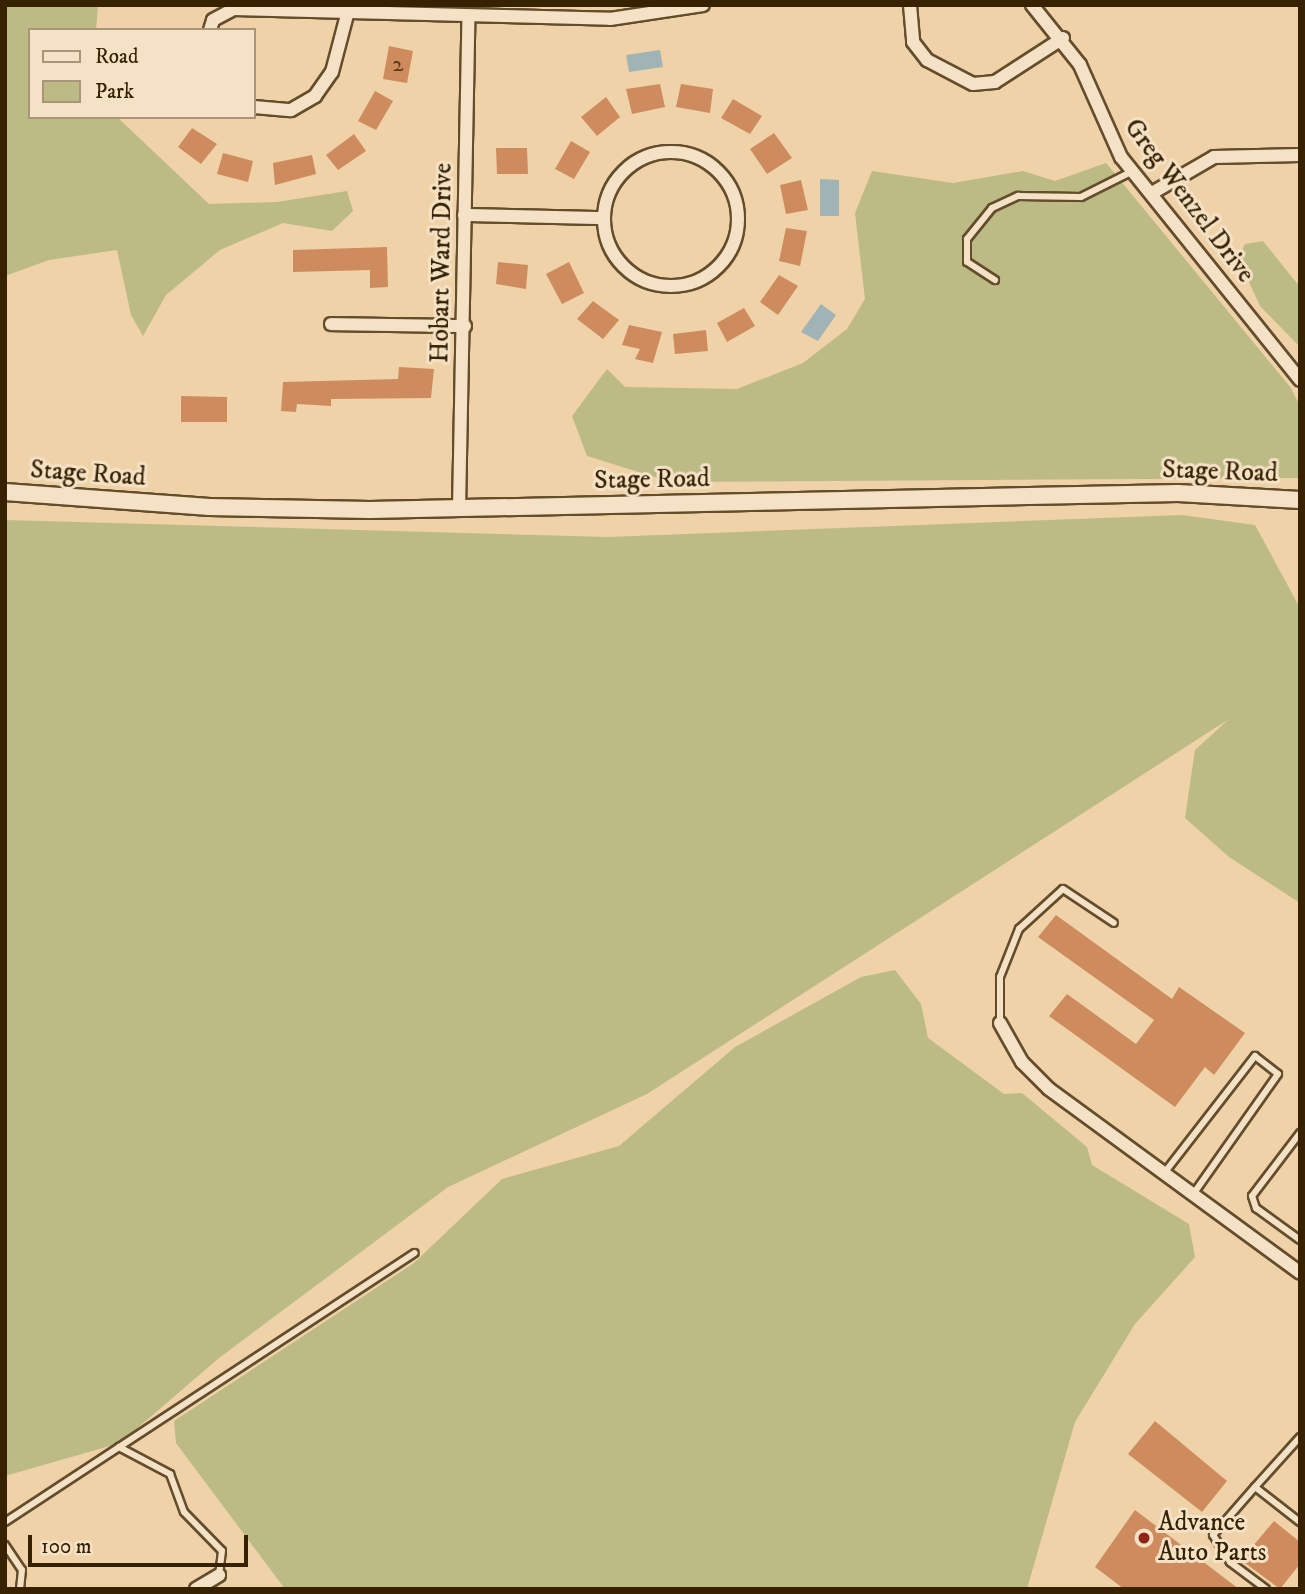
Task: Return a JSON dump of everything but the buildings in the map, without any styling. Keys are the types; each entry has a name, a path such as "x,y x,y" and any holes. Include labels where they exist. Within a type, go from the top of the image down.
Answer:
{"street":[{"path":"211,28 213,20 234,9 468,18 588,12 647,17 703,5"},
{"path":"910,5 913,42 926,60 973,84 995,82 1063,38"},
{"name":"Greg Wenzel Drive","path":"1032,5 1063,38 1107,132 1133,170 1300,380"},
{"path":"256,107 291,110 316,96 332,72 347,15"},
{"name":"Hobart Ward Drive","path":"459,509 465,326 468,18"},
{"path":"661,152 687,153 723,173 738,208 732,248 722,264 704,278 672,285 628,271 615,259 601,218 620,177 661,152"},
{"path":"1152,193 1214,157 1300,155"},
{"path":"464,215 601,218"},
{"path":"331,324 465,326"},
{"name":"Stage Road","path":"5,492 209,508 459,509 1178,493 1300,500"},
{"path":"1000,1023 1034,1075 1300,1273"},
{"path":"195,1589 219,1575"}],"lane":[{"path":"995,279 967,262 967,239 992,208 1018,196 1080,197 1133,170"},
{"path":"1000,1023 1000,977 1019,929 1063,889 1114,923"},
{"path":"1165,1172 1255,1056 1278,1074 1194,1193"},
{"path":"1300,1133 1252,1196 1256,1208 1300,1240"},
{"path":"5,1522 415,1253"},
{"path":"1266,1589 1230,1562 1213,1535 1300,1437"},
{"path":"119,1447 170,1474 184,1512 222,1551 219,1575"},
{"path":"1255,1487 1300,1522"},
{"path":"5,1545 22,1570 20,1589"}],"green space":[{"path":"5,5 98,5 96,28 28,28 28,119 119,119 209,204 277,202 347,191 353,211 332,231 283,223 220,250 166,295 143,336 131,315 117,250 49,260 5,276"},
{"path":"1106,163 1291,388 1300,406 1300,478 671,482 587,456 572,416 607,369 625,387 737,389 803,363 847,329 865,299 855,213 872,171 953,183 1023,171 1055,181"},
{"path":"1263,241 1300,287 1300,347 1260,306 1238,258 1245,244"},
{"path":"1182,515 1255,525 1300,608 1300,903 1229,857 1185,818 1195,750 1229,719 647,1094 448,1187 219,1358 120,1443 5,1476 5,520 608,537"},
{"path":"895,970 921,1004 928,1038 1004,1094 1022,1093 1087,1147 1092,1165 1189,1224 1195,1257 1135,1324 1075,1422 1027,1589 285,1589 176,1443 174,1421 414,1263 502,1179 619,1146 735,1047 861,977"}],"shaded area":[{"path":"660,50 663,67 629,72 626,55"},
{"path":"820,179 839,180 839,216 820,216"},
{"path":"821,304 836,315 818,341 801,332"}],"place":[{"name":"Advance Auto Parts","path":"1144,1538"}]}
